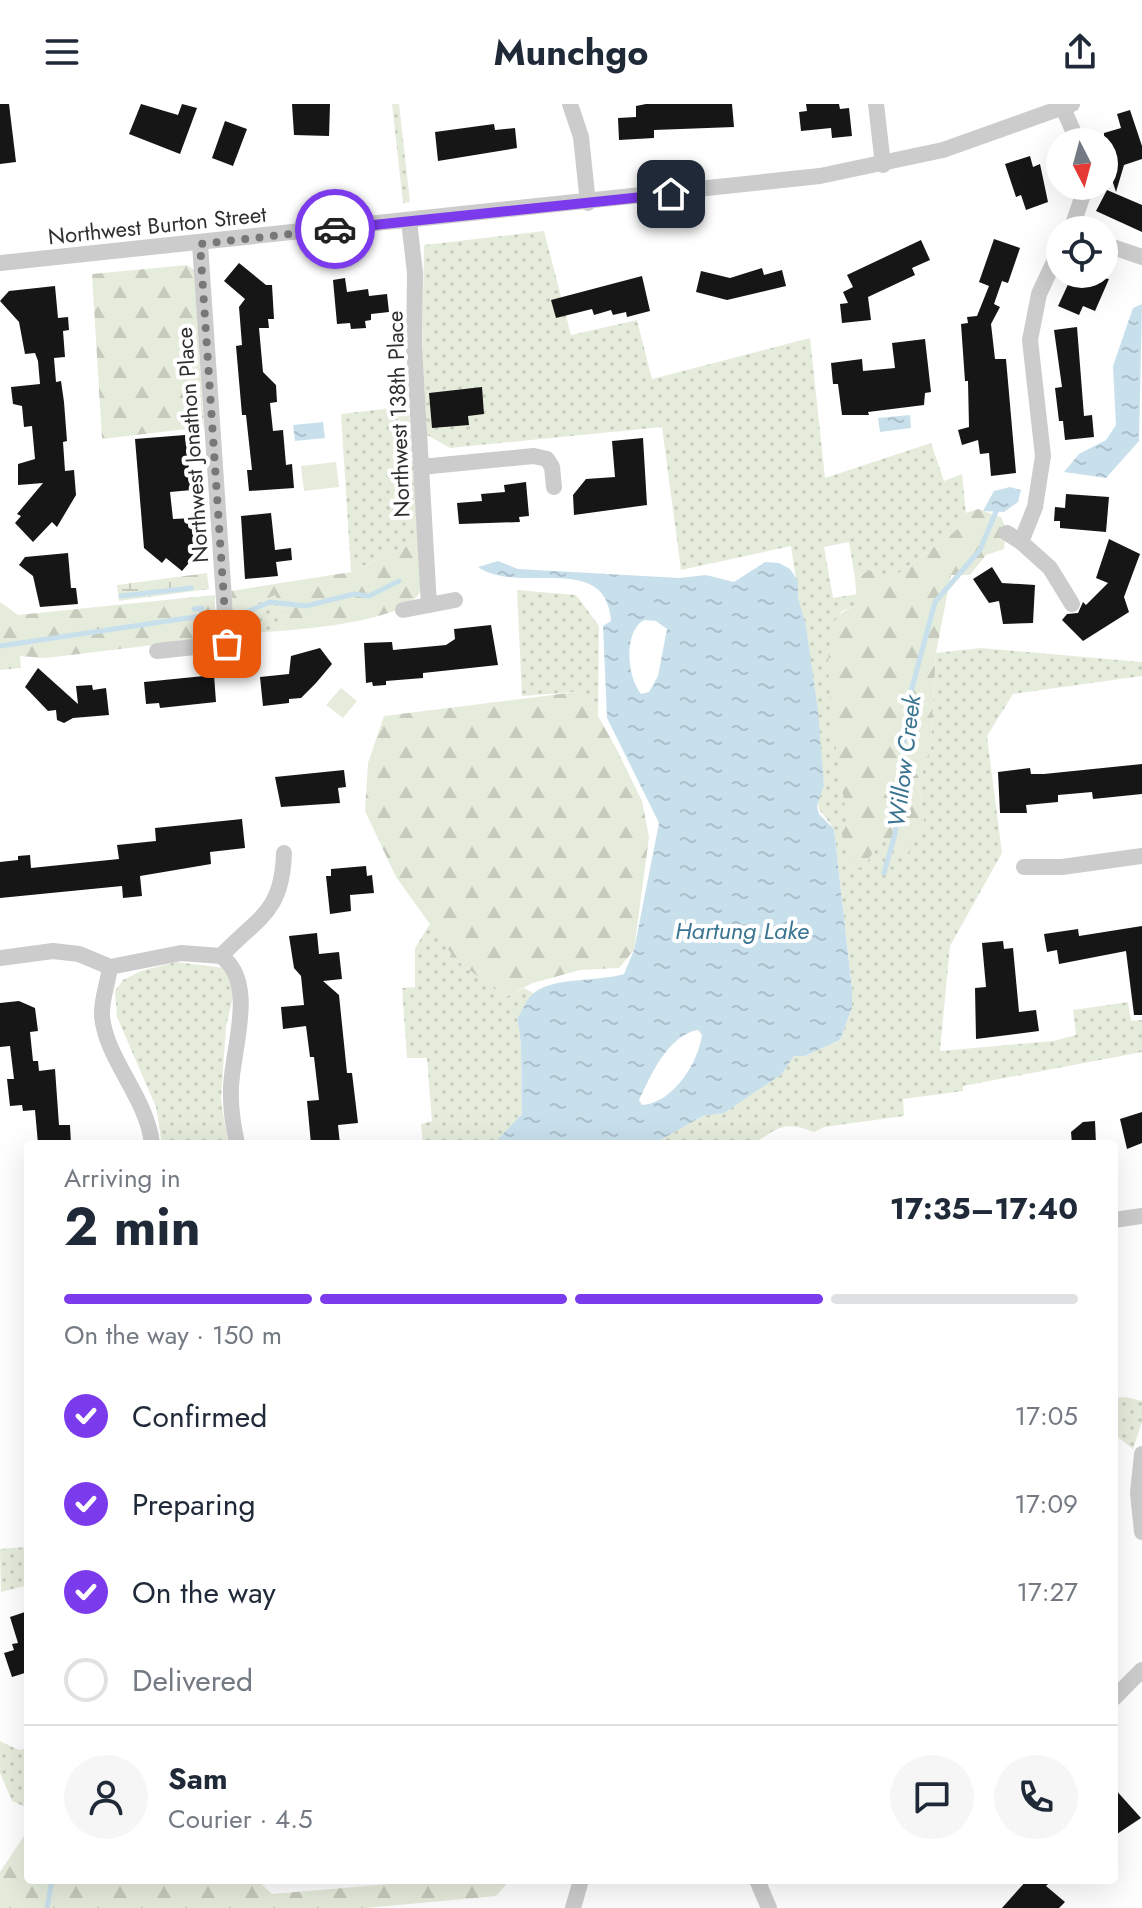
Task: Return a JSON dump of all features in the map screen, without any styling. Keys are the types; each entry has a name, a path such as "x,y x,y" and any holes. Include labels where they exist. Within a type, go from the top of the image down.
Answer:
{"street":[{"path":"570,104 581,137 588,203"},
{"path":"876,104 883,165"},
{"path":"1068,106 1074,128"},
{"name":"Northwest Burton Street","path":"0,263 588,203 883,165 986,136 1068,106"},
{"name":"Northwest 138th Place","path":"409,221 415,273 414,346 429,605"},
{"name":"Northwest Jonathon Place","path":"200,244 227,644"},
{"path":"1118,249 1142,257"},
{"path":"1046,279 1039,294 1030,340 1043,456 1035,507 1014,538 1050,568 1072,604"},
{"path":"421,467 534,456 547,459 552,467 554,487"},
{"path":"403,610 455,600"},
{"path":"157,651 252,641"},
{"path":"221,956 271,910 280,895 284,853"},
{"path":"1024,867 1062,867 1142,856"},
{"path":"0,958 53,951 79,954 110,967 181,953 221,956 231,963 241,995 231,1090 237,1140"},
{"path":"110,967 102,1017 147,1117 151,1140"},
{"path":"1118,1219 1142,1216"},
{"path":"1142,1454 1138,1493 1142,1532"},
{"path":"1118,1694 1142,1670"},
{"path":"573,1908 580,1884"},
{"path":"759,1884 769,1908"}],"green space":[{"path":"392,104 399,104 410,202 403,203"},
{"path":"544,231 571,335 637,320 652,379 810,338 825,478 931,443 944,481 962,474 966,513 957,530 891,579 872,569 855,578 849,542 824,547 833,598 858,594 857,605 842,611 832,628 847,821 840,829 863,867 883,839 924,820 918,782 930,754 936,653 981,648 1142,662 1142,676 1013,694 987,736 1002,853 950,946 940,1051 1053,1041 1076,1035 1073,1010 1128,1002 1131,1021 1142,1020 1142,1052 963,1086 963,1091 903,1099 904,1116 824,1127 814,1132 789,1126 774,1130 758,1140 660,1140 703,1116 724,1112 782,1074 794,1056 805,1056 840,1040 852,1008 834,829 818,805 824,785 806,626 801,615 791,546 681,570 662,427 450,448 427,435 422,354 424,245"},
{"path":"187,265 194,270 204,427 102,439 92,274"},
{"path":"409,406 418,540 351,572 341,414"},
{"path":"336,462 339,487 304,491 301,466"},
{"path":"978,509 1001,517 1006,528 1004,549 986,555 970,575 951,575 936,653 930,754 918,782 924,820 908,854 883,839 863,867 853,869 840,829 847,821 828,670 833,624 841,614 857,605 855,578 872,569 892,578 957,530 966,513"},
{"path":"418,540 421,590 413,601 398,609 358,621 281,631 283,610 275,595 233,614 231,591 351,572"},
{"path":"207,573 209,589 119,601 117,585"},
{"path":"517,590 576,595 599,626 598,716 576,692 522,696"},
{"path":"215,595 215,630 203,639 46,658 20,656 21,668 0,670 0,602 18,615"},
{"path":"275,595 283,610 281,631 246,633 235,625 233,614"},
{"path":"341,688 357,701 343,718 326,705"},
{"path":"576,692 598,716 642,801 649,837 634,950 619,968 580,970 533,983 505,997 455,959 396,877 365,811 368,763 384,716"},
{"path":"430,924 455,959 505,997 524,988 533,993 517,1019 522,1114 497,1140 423,1140 421,1124 432,1121 427,1058 407,1058 402,988 415,987 415,948"},
{"path":"176,962 225,968 234,993 226,1027 221,1099 227,1140 161,1140 156,1107 117,1017 115,991 123,980 141,971"},
{"path":"1118,1398 1142,1401 1142,1422 1133,1449 1118,1437"},
{"path":"24,1547 24,1586 1,1592 0,1549"},
{"path":"0,1741 19,1750 24,1749 24,1806 12,1801 0,1773"},
{"path":"24,1836 24,1884 261,1884 272,1894 390,1884 506,1884 496,1896 366,1908 0,1908 0,1872"}],"water":[{"path":"1142,304 1139,441 1106,478 1064,472 1079,454 1106,440 1116,425 1113,366 1133,308"},
{"path":"910,415 911,428 880,432 878,418"},
{"path":"323,422 325,438 295,441 293,425"},
{"path":"1010,487 1021,490 1018,502 1004,512 983,511 994,491"},
{"name":"Hartung Lake","path":"498,561 518,569 679,578 706,575 734,582 765,562 779,563 790,569 798,581 798,597 806,626 818,711 824,785 817,806 819,814 834,829 852,1008 840,1040 805,1056 794,1056 782,1074 724,1113 703,1116 660,1140 497,1140 522,1114 517,1019 530,997 554,984 624,974 634,950 659,823 607,718 603,626 611,621 606,599 594,587 578,580 496,575 478,567","holes":["644,620 656,621 667,629 658,676 649,692 641,694 630,666 630,644 637,626","698,1030 702,1035 700,1046 682,1080 664,1097 642,1105 639,1100 669,1048 687,1033"]}],"building":[{"path":"0,104 9,104 16,162 0,164"},
{"path":"141,104 178,115 182,104 197,108 180,154 129,134"},
{"path":"292,104 330,104 329,136 294,135"},
{"path":"732,104 734,127 654,130 654,138 619,140 618,118 636,117 636,106"},
{"path":"806,104 839,104 840,109 849,108 852,136 832,138 831,128 801,131 799,112 807,111"},
{"path":"1130,110 1142,146 1142,159 1124,165 1118,185 1118,129 1121,128 1117,114"},
{"path":"225,121 247,129 233,166 212,158"},
{"path":"494,124 495,130 515,128 517,148 438,161 435,132"},
{"path":"1030,156 1033,167 1040,164 1048,202 1026,210 1021,195 1016,197 1005,164"},
{"path":"1118,195 1142,205 1142,232 1118,221 1118,216 1107,216 1096,211 1102,200 1118,200"},
{"path":"994,239 1020,248 1008,283 1002,281 994,304 1000,307 991,324 995,359 1006,359 1016,473 991,476 989,453 980,454 978,440 962,445 958,430 969,427 968,381 965,381 961,324 968,323 967,317 977,316 989,286 979,282"},
{"path":"921,240 930,260 912,268 915,275 868,297 871,320 842,323 840,304 848,303 843,292 853,287 847,275"},
{"path":"239,263 266,285 272,285 274,319 268,319 269,328 259,328 263,372 276,385 277,402 270,403 273,431 283,430 286,465 292,464 294,488 249,491 247,470 252,470 246,415 242,415 236,346 242,345 239,307 245,299 224,281"},
{"path":"762,268 764,275 782,270 786,286 727,300 696,292 701,271 730,278"},
{"path":"642,276 650,311 627,317 626,312 613,315 611,310 594,315 592,309 556,318 551,300"},
{"path":"345,278 347,292 368,289 369,296 387,294 389,312 371,314 371,320 365,321 366,328 351,329 350,323 337,324 333,280"},
{"path":"55,286 58,318 68,317 69,330 63,331 65,357 54,358 56,382 61,381 64,402 67,441 63,442 65,471 74,470 76,495 57,527 52,522 33,542 15,523 21,516 17,514 43,483 18,485 18,464 35,459 32,426 24,427 22,406 13,404 11,387 40,384 38,361 35,353 25,354 19,322 0,301 9,291"},
{"path":"1066,288 1105,288 1095,311 1083,306 1079,315 1058,306"},
{"path":"1077,327 1084,416 1092,415 1094,437 1065,440 1055,388 1062,387 1054,330"},
{"path":"925,339 931,392 925,393 924,405 868,412 869,415 842,415 838,384 833,384 831,363 862,359 863,371 895,368 892,343"},
{"path":"482,387 484,414 468,416 469,425 432,428 429,393"},
{"path":"185,435 192,490 170,492 173,519 194,518 196,546 200,550 182,571 166,558 162,563 144,548 135,439"},
{"path":"643,438 647,505 574,515 573,495 586,479 615,477 612,441"},
{"path":"526,482 529,516 519,517 520,522 459,524 457,503 482,501 481,494 505,492 504,485"},
{"path":"1066,494 1109,497 1106,532 1060,528 1060,521 1054,521 1055,507 1065,508"},
{"path":"271,513 275,550 291,548 292,560 276,562 278,576 245,579 241,516"},
{"path":"1109,539 1140,554 1124,597 1129,612 1083,641 1062,620 1067,614 1078,613 1083,602 1086,605 1108,583 1096,578"},
{"path":"68,553 71,588 76,588 78,604 40,607 33,576 19,565 25,557"},
{"path":"992,567 1002,583 1035,585 1033,623 1003,624 999,601 989,603 973,579"},
{"path":"491,625 498,665 423,673 423,678 386,681 386,685 366,683 364,643 392,642 393,650 446,645 455,639 454,629"},
{"path":"320,648 332,664 316,683 301,698 289,699 289,703 263,706 260,677 289,674 291,656"},
{"path":"38,668 78,704 76,686 92,685 93,690 106,688 109,715 73,718 64,723 57,720 56,710 48,711 25,687"},
{"path":"214,675 216,702 160,708 159,703 146,704 144,682"},
{"path":"1142,764 1142,794 1093,799 1092,792 1058,795 1058,802 1026,805 1027,813 1000,813 998,772 1030,768 1031,774 1044,774"},
{"path":"344,770 346,787 338,788 340,803 281,807 275,777"},
{"path":"242,819 245,848 210,852 211,864 140,876 142,896 123,898 122,886 0,898 0,862 18,860 18,856 30,855 31,868 119,859 117,845 156,841 155,828"},
{"path":"366,866 367,876 372,875 374,893 350,895 351,911 330,914 326,876 331,876 331,869"},
{"path":"1142,926 1142,1015 1134,1015 1126,951 1059,964 1057,950 1047,952 1044,934 1078,929 1079,936"},
{"path":"317,933 319,954 339,952 342,979 323,981 339,995 347,1073 352,1073 358,1123 338,1125 340,1140 311,1140 307,1101 319,1100 314,1057 310,1057 306,1026 283,1029 281,1007 304,1005 301,976 294,968 289,936"},
{"path":"1003,941 1004,949 1013,948 1019,1012 1036,1010 1039,1031 976,1039 975,988 986,987 982,943"},
{"path":"19,1001 35,1008 38,1031 30,1032 33,1061 38,1061 39,1071 55,1069 59,1125 70,1125 71,1140 38,1140 35,1110 23,1111 22,1105 10,1106 7,1079 14,1079 10,1046 0,1047 0,1003"},
{"path":"1142,1112 1142,1143 1127,1149 1120,1119"},
{"path":"1095,1121 1096,1140 1072,1140 1071,1132 1083,1122"},
{"path":"24,1612 24,1673 12,1677 4,1653 14,1650 12,1644 18,1643 10,1617"},
{"path":"1118,1792 1141,1818 1118,1833"},
{"path":"1023,1884 1048,1884 1046,1886 1065,1902 1059,1908 1002,1908"}],"waterway":[{"name":"Willow Creek","path":"884,873 895,834 908,703 935,602 980,550 997,509"},
{"path":"242,614 270,602 306,606 354,594 369,596 399,581"},
{"path":"121,596 191,588"},
{"path":"0,646 201,616 202,608 194,609"},
{"name":"Willow Creek","path":"47,1908 51,1884"}],"way so far":[{"path":"227,644 200,244 335,229"}],"route":[{"path":"335,229 671,194"}]}
